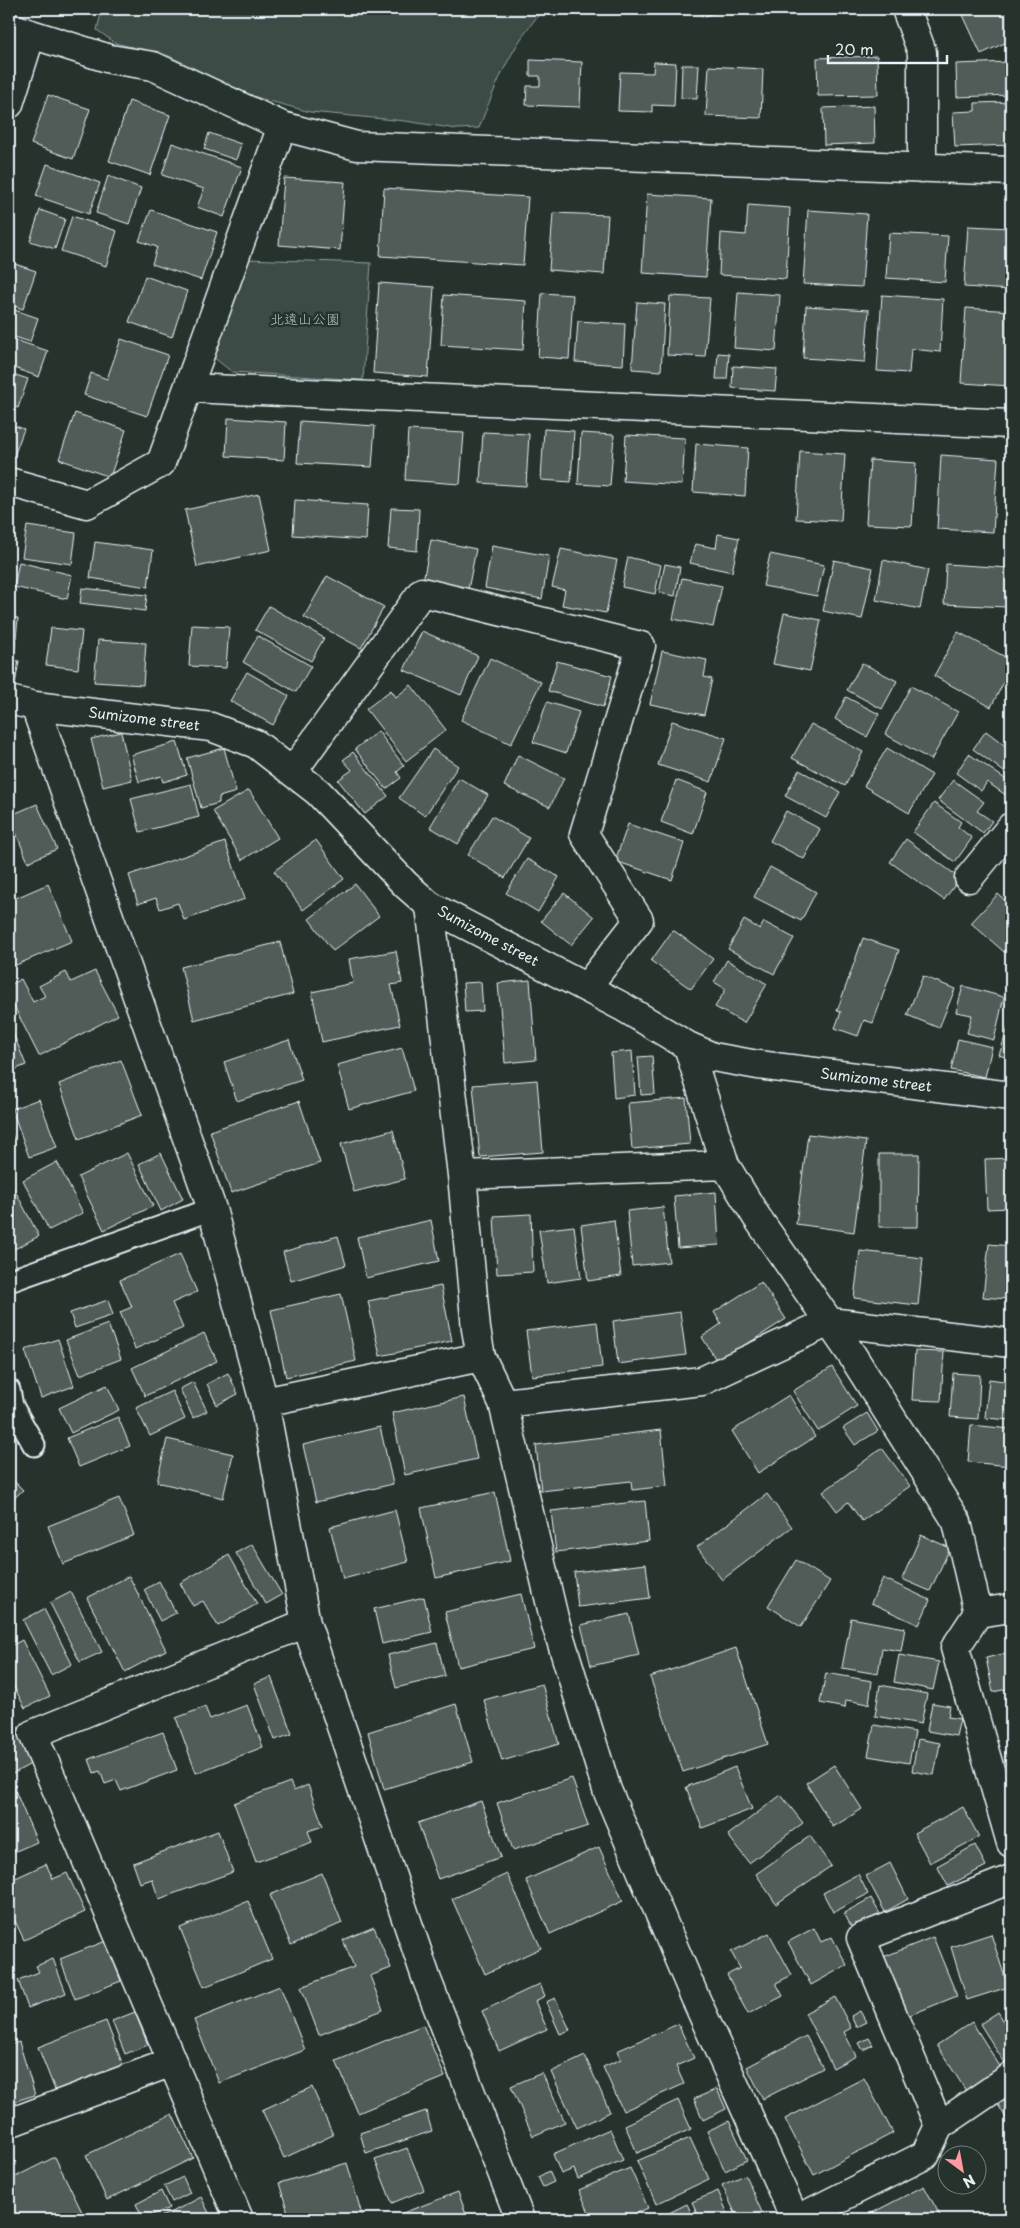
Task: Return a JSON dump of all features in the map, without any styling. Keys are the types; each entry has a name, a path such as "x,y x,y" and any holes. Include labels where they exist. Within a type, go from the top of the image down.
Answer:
{"street":[{"path":"906,9 922,52 922,168"},
{"path":"9,104 20,30 110,59 153,66 282,126 357,146 1011,171"},
{"path":"9,482 87,504 162,463 282,126"},
{"path":"189,388 1011,424"},
{"path":"292,772 422,592 641,646 584,834 639,920 586,988"},
{"name":"Sumizome street","path":"9,700 35,706 211,727 256,744 318,792 406,885 430,906 623,1007 688,1046 712,1057 758,1065 1011,1096"},
{"path":"35,706 212,1209 264,1402 306,1623 427,1980 520,2219"},
{"path":"969,878 1011,827"},
{"path":"430,906 462,1175 476,1329 481,1357 503,1403 554,1618 607,1790 694,1995 796,2219 925,2155 939,2126 1011,2077"},
{"path":"688,1046 726,1165 756,1216 829,1322 957,1522 978,1613 955,1648 1011,1843"},
{"path":"462,1175 726,1165"},
{"path":"503,1403 702,1381 829,1322 1011,1343"},
{"path":"264,1402 481,1357"},
{"path":"978,1613 1011,1608"},
{"path":"239,2219 33,1734 306,1623"},
{"path":"939,2126 861,1938 1011,1879"},
{"path":"9,2123 172,2062"}],"lane":[{"path":"9,1281 212,1209"},
{"path":"9,1390 12,1406 34,1445"}],"green space":[{"path":"102,9 544,9 514,50 479,128 457,129 405,121 310,112 248,95 169,56 115,43 97,30"},
{"name":"北遠山公園","path":"244,259 371,263 363,380 232,372 212,356"}],"building":[{"path":"587,9 627,9 588,12"},
{"path":"699,9 726,9 702,17"},
{"path":"977,9 1009,9 1011,13 1011,40 981,54 963,15"},
{"path":"877,56 878,95 818,96 817,58"},
{"path":"530,60 582,62 580,107 526,105 527,86 540,86 540,76 530,76"},
{"path":"654,62 676,63 674,106 652,105 652,112 618,111 620,72 653,73"},
{"path":"1009,62 1011,95 957,97 956,64"},
{"path":"682,65 699,65 697,99 681,98"},
{"path":"709,66 763,69 761,118 706,116"},
{"path":"48,95 90,109 73,159 31,144"},
{"path":"129,101 170,115 150,175 109,161"},
{"path":"1011,102 1011,145 955,147 953,112 975,111 975,103"},
{"path":"874,106 875,143 824,145 823,108"},
{"path":"209,133 241,144 236,160 204,149"},
{"path":"172,143 242,167 224,217 197,207 204,189 162,175"},
{"path":"47,164 100,183 89,214 36,196"},
{"path":"108,176 141,188 129,224 96,213"},
{"path":"284,178 345,182 340,250 279,245"},
{"path":"384,188 528,197 523,265 380,256"},
{"path":"647,194 711,198 706,277 642,273"},
{"path":"748,205 790,208 786,279 719,275 721,233 746,235"},
{"path":"40,210 65,219 55,249 30,241"},
{"path":"151,210 217,232 201,280 152,264 157,247 139,241"},
{"path":"808,210 867,214 862,287 803,284"},
{"path":"553,213 608,215 604,274 549,270"},
{"path":"72,216 117,231 106,266 61,251"},
{"path":"968,226 1011,228 1011,290 964,287"},
{"path":"889,233 948,236 945,282 886,278"},
{"path":"9,262 36,271 23,309 9,304"},
{"path":"145,276 187,291 172,337 129,322"},
{"path":"379,283 434,287 428,377 373,373"},
{"path":"738,292 780,295 776,351 734,348"},
{"path":"542,293 573,295 569,359 538,357"},
{"path":"444,295 526,301 523,350 441,345"},
{"path":"882,295 943,299 940,352 911,349 909,373 877,371"},
{"path":"670,296 710,298 705,357 667,355"},
{"path":"637,302 665,304 661,371 632,369"},
{"path":"806,306 869,310 865,362 803,358"},
{"path":"9,308 38,318 30,342 9,335"},
{"path":"966,308 1011,311 1011,386 961,383"},
{"path":"578,321 625,324 623,365 575,362"},
{"path":"9,338 48,351 39,377 9,366"},
{"path":"121,339 168,355 147,416 84,395 91,373 107,379"},
{"path":"718,353 729,354 727,379 716,379"},
{"path":"733,366 777,369 775,391 732,388"},
{"path":"9,373 28,379 18,408 9,404"},
{"path":"75,413 126,430 110,477 59,459"},
{"path":"228,418 286,422 284,460 226,456"},
{"path":"300,421 375,426 372,467 297,463"},
{"path":"9,424 24,429 11,464 9,463"},
{"path":"544,429 574,431 571,482 541,480"},
{"path":"408,430 464,433 460,484 405,480"},
{"path":"483,432 529,434 526,486 480,483"},
{"path":"581,433 614,435 610,486 578,484"},
{"path":"626,435 685,438 682,485 623,481"},
{"path":"696,444 748,448 745,496 693,492"},
{"path":"800,451 845,454 841,521 796,519"},
{"path":"941,455 998,459 993,532 937,529"},
{"path":"870,460 916,463 912,526 866,524"},
{"path":"1009,477 1011,477 1011,528 1005,527"},
{"path":"259,494 271,550 197,567 185,510"},
{"path":"295,500 368,505 366,540 293,535"},
{"path":"391,508 419,509 417,551 388,548"},
{"path":"27,526 76,533 72,564 22,557"},
{"path":"718,534 739,538 732,572 690,563 695,544 716,548"},
{"path":"431,540 476,549 468,590 423,581"},
{"path":"95,542 153,550 148,587 90,578"},
{"path":"492,546 549,556 542,599 485,588"},
{"path":"561,549 617,560 606,613 562,605 565,590 552,587"},
{"path":"770,554 824,565 817,596 763,586"},
{"path":"628,557 661,565 655,594 622,587"},
{"path":"834,560 873,568 862,619 823,611"},
{"path":"883,560 928,570 920,609 876,600"},
{"path":"19,562 72,575 67,599 14,587"},
{"path":"665,564 680,567 675,596 659,593"},
{"path":"946,564 1009,568 1006,607 944,604"},
{"path":"327,576 384,607 361,648 304,617"},
{"path":"682,578 722,586 713,627 673,619"},
{"path":"82,588 147,595 145,611 80,603"},
{"path":"269,606 324,638 311,661 255,630"},
{"path":"784,613 821,620 810,671 773,664"},
{"path":"9,617 18,618 15,648 9,648"},
{"path":"192,625 229,627 226,668 189,666"},
{"path":"51,628 82,631 78,669 46,665"},
{"path":"422,631 478,656 461,695 404,670"},
{"path":"958,632 1011,660 1011,668 991,707 934,676"},
{"path":"258,636 311,666 296,692 243,662"},
{"path":"98,640 146,643 143,685 94,682"},
{"path":"662,651 707,660 704,677 712,679 704,715 650,704"},
{"path":"490,658 541,682 511,744 461,720"},
{"path":"9,660 19,661 15,684 9,683"},
{"path":"557,661 612,676 603,707 548,691"},
{"path":"862,663 897,681 882,709 847,690"},
{"path":"247,672 289,696 273,725 230,701"},
{"path":"411,685 446,730 406,761 366,709 391,690 396,697"},
{"path":"911,686 958,712 931,760 885,734"},
{"path":"846,697 879,714 867,737 835,719"},
{"path":"547,702 579,712 566,753 533,742"},
{"path":"672,721 726,738 711,782 658,765"},
{"path":"811,724 863,752 845,786 792,758"},
{"path":"378,731 404,766 397,772 401,778 386,789 355,749"},
{"path":"986,731 1011,750 1011,758 1008,762 1011,765 1011,777 973,749"},
{"path":"121,732 132,780 103,787 91,739"},
{"path":"177,742 187,775 163,782 161,776 139,782 131,755"},
{"path":"224,748 236,792 219,797 219,803 201,808 187,758"},
{"path":"887,748 932,775 909,813 864,786"},
{"path":"433,749 458,766 425,816 399,798"},
{"path":"353,752 388,796 365,814 338,780 352,770 343,760"},
{"path":"969,754 1011,783 1010,798 987,782 981,791 956,773"},
{"path":"518,755 564,778 550,807 504,786"},
{"path":"799,770 840,792 826,818 785,796"},
{"path":"459,778 488,795 458,844 430,827"},
{"path":"676,780 707,792 693,834 661,822"},
{"path":"953,780 984,802 977,811 992,821 983,833 938,800"},
{"path":"191,784 199,817 140,832 131,799"},
{"path":"249,790 278,838 242,860 213,811"},
{"path":"934,803 961,822 958,827 972,838 955,862 913,832"},
{"path":"37,804 57,849 28,862 9,816"},
{"path":"786,811 820,829 804,859 770,841"},
{"path":"492,816 529,838 505,878 468,855"},
{"path":"628,824 684,843 672,880 615,861"},
{"path":"906,839 960,878 944,900 890,862"},
{"path":"316,840 344,879 303,910 274,871"},
{"path":"225,842 245,899 184,920 178,903 160,909 156,898 138,904 129,875"},
{"path":"527,859 559,877 538,912 506,893"},
{"path":"770,867 816,892 801,921 754,897"},
{"path":"48,884 72,941 9,968 9,901"},
{"path":"355,884 379,916 333,951 309,919"},
{"path":"564,893 594,917 571,945 541,921"},
{"path":"998,894 1011,906 1011,958 971,923"},
{"path":"744,920 760,929 764,922 794,938 774,974 728,949"},
{"path":"673,930 713,959 691,989 651,961"},
{"path":"863,938 899,950 873,1023 864,1020 858,1036 835,1028 841,1012 837,1011"},
{"path":"280,942 293,994 194,1020 181,967"},
{"path":"396,951 402,983 391,985 400,1025 322,1042 312,992 353,983 349,959"},
{"path":"727,960 767,984 744,1023 715,1007 726,989 714,982"},
{"path":"95,971 118,1015 39,1056 9,996 9,986 21,979 33,1002 45,996 39,986 66,972 71,982"},
{"path":"923,976 955,989 939,1028 907,1015"},
{"path":"530,980 536,1060 505,1063 498,983"},
{"path":"481,982 483,1011 465,1012 463,983"},
{"path":"963,986 1004,997 994,1040 967,1033 972,1015 956,1012"},
{"path":"1011,1019 1011,1059 999,1055"},
{"path":"9,1023 26,1065 9,1072"},
{"path":"958,1039 992,1047 985,1077 951,1070"},
{"path":"289,1040 302,1080 237,1101 224,1062"},
{"path":"402,1048 414,1091 349,1109 337,1065"},
{"path":"632,1051 635,1095 614,1098 611,1053"},
{"path":"652,1056 655,1094 641,1095 638,1057"},
{"path":"121,1060 142,1115 79,1139 59,1084"},
{"path":"537,1080 543,1152 480,1157 473,1085"},
{"path":"686,1098 690,1144 632,1149 628,1103"},
{"path":"39,1099 57,1147 29,1157 12,1109"},
{"path":"299,1101 320,1163 231,1193 210,1131"},
{"path":"9,1126 14,1140 9,1142"},
{"path":"393,1130 405,1179 354,1192 341,1144"},
{"path":"808,1134 866,1141 854,1232 796,1224"},
{"path":"127,1153 153,1206 104,1230 78,1177"},
{"path":"161,1153 183,1199 161,1211 139,1164"},
{"path":"879,1154 919,1154 918,1227 879,1227"},
{"path":"1011,1158 1011,1208 987,1209 985,1159"},
{"path":"57,1162 83,1213 49,1230 23,1180"},
{"path":"11,1183 39,1236 9,1252 9,1185"},
{"path":"716,1192 719,1245 678,1248 674,1196"},
{"path":"663,1207 669,1262 632,1266 627,1211"},
{"path":"531,1214 533,1272 497,1274 494,1216"},
{"path":"431,1220 439,1261 366,1278 357,1237"},
{"path":"614,1220 621,1276 588,1281 581,1225"},
{"path":"574,1226 581,1278 547,1283 539,1230"},
{"path":"338,1236 346,1265 291,1281 283,1252"},
{"path":"989,1244 1011,1246 1007,1299 983,1297"},
{"path":"860,1251 923,1258 918,1305 854,1298"},
{"path":"180,1254 197,1292 172,1303 183,1328 135,1349 120,1312 132,1307 120,1280"},
{"path":"761,1282 786,1319 718,1363 702,1337 721,1324 714,1312"},
{"path":"441,1286 452,1341 380,1356 368,1301"},
{"path":"341,1294 356,1361 286,1377 271,1310"},
{"path":"108,1300 113,1315 75,1328 70,1313"},
{"path":"680,1312 686,1355 618,1364 613,1321"},
{"path":"597,1322 602,1367 532,1376 526,1331"},
{"path":"108,1324 121,1359 80,1375 66,1340"},
{"path":"204,1333 217,1361 145,1396 132,1368"},
{"path":"58,1339 74,1386 41,1398 25,1350"},
{"path":"915,1351 944,1352 941,1401 912,1400"},
{"path":"832,1367 857,1406 818,1431 793,1391"},
{"path":"228,1373 238,1394 217,1405 207,1384"},
{"path":"953,1373 980,1375 978,1419 950,1417"},
{"path":"989,1379 1011,1382 1011,1420 985,1418"},
{"path":"193,1382 207,1411 193,1418 180,1389"},
{"path":"107,1385 119,1410 71,1433 59,1408"},
{"path":"172,1391 185,1419 150,1436 136,1408"},
{"path":"789,1395 815,1437 758,1473 732,1431"},
{"path":"464,1397 477,1459 405,1475 392,1413"},
{"path":"867,1413 878,1431 855,1445 843,1428"},
{"path":"118,1417 130,1446 79,1467 67,1438"},
{"path":"971,1425 1011,1429 1011,1466 968,1462"},
{"path":"380,1427 393,1484 316,1502 303,1445"},
{"path":"661,1430 667,1486 632,1490 631,1481 541,1491 536,1445"},
{"path":"167,1439 233,1454 223,1498 157,1482"},
{"path":"882,1448 910,1486 862,1521 848,1502 837,1511 823,1492"},
{"path":"9,1476 23,1490 9,1503"},
{"path":"495,1492 510,1561 436,1578 421,1508"},
{"path":"767,1494 792,1527 722,1580 697,1547"},
{"path":"119,1498 134,1535 63,1564 48,1526"},
{"path":"645,1501 649,1541 556,1552 551,1511"},
{"path":"395,1510 408,1562 343,1579 330,1527"},
{"path":"921,1535 950,1548 930,1591 902,1579"},
{"path":"252,1544 282,1595 266,1604 236,1553"},
{"path":"1011,1544 1011,1561 1004,1548"},
{"path":"229,1555 257,1604 218,1626 203,1601 193,1606 180,1583"},
{"path":"796,1560 830,1581 801,1627 768,1606"},
{"path":"646,1564 650,1598 578,1607 574,1572"},
{"path":"129,1576 166,1650 125,1672 87,1598"},
{"path":"883,1578 930,1600 919,1625 871,1603"},
{"path":"159,1581 176,1613 160,1621 144,1590"},
{"path":"71,1592 102,1652 80,1662 50,1603"},
{"path":"521,1594 534,1649 458,1667 445,1612"},
{"path":"424,1597 432,1632 382,1644 374,1609"},
{"path":"44,1609 72,1664 51,1675 23,1620"},
{"path":"629,1614 639,1655 591,1666 581,1625"},
{"path":"851,1618 905,1628 901,1651 882,1648 878,1674 842,1668"},
{"path":"22,1640 50,1696 25,1708 9,1677 9,1647"},
{"path":"437,1643 445,1676 396,1688 388,1655"},
{"path":"736,1648 768,1744 683,1772 650,1677"},
{"path":"1011,1652 1011,1688 993,1692 986,1658"},
{"path":"899,1655 939,1662 933,1690 894,1682"},
{"path":"826,1673 872,1681 869,1704 846,1700 845,1708 820,1703"},
{"path":"271,1677 292,1734 275,1740 254,1684"},
{"path":"542,1684 559,1744 502,1761 484,1700"},
{"path":"880,1685 927,1694 921,1724 875,1716"},
{"path":"932,1703 950,1706 948,1717 960,1719 956,1736 927,1731"},
{"path":"456,1704 473,1762 384,1789 368,1732"},
{"path":"247,1705 263,1747 196,1773 176,1718 205,1707 210,1719"},
{"path":"12,1716 36,1761 9,1776 9,1717"},
{"path":"874,1725 915,1732 909,1763 868,1756"},
{"path":"163,1732 177,1770 121,1791 116,1780 105,1784 100,1771 94,1773 89,1759"},
{"path":"918,1739 940,1743 934,1775 912,1771"},
{"path":"834,1765 862,1809 833,1827 806,1783"},
{"path":"735,1767 752,1809 702,1828 686,1787"},
{"path":"572,1778 588,1826 513,1850 497,1803"},
{"path":"290,1782 294,1791 308,1785 323,1826 308,1831 312,1842 256,1862 234,1803"},
{"path":"14,1788 37,1842 9,1854 9,1790"},
{"path":"781,1795 803,1823 749,1863 728,1835"},
{"path":"481,1801 501,1857 438,1879 418,1823"},
{"path":"963,1807 979,1837 930,1863 914,1833"},
{"path":"218,1831 233,1872 159,1899 152,1879 140,1883 133,1863"},
{"path":"810,1836 831,1866 776,1904 756,1874"},
{"path":"975,1845 986,1866 948,1886 937,1866"},
{"path":"599,1847 623,1901 550,1934 526,1880"},
{"path":"890,1863 908,1899 885,1912 866,1876"},
{"path":"46,1864 53,1879 67,1873 85,1912 24,1940 9,1908 9,1881"},
{"path":"322,1873 342,1923 291,1945 270,1895"},
{"path":"507,1874 541,1948 485,1974 452,1899"},
{"path":"858,1874 868,1894 833,1912 823,1893"},
{"path":"871,1898 880,1914 852,1928 844,1913"},
{"path":"248,1901 272,1959 204,1987 180,1928"},
{"path":"374,1927 391,1968 370,1976 383,2010 319,2035 301,1987 354,1967 343,1940"},
{"path":"814,1928 821,1942 832,1937 847,1965 811,1985 788,1942"},
{"path":"769,1933 792,1975 776,1983 783,1996 748,2014 727,1975 740,1968 731,1952"},
{"path":"991,1934 1008,1987 967,2000 951,1947"},
{"path":"933,1937 957,1996 905,2017 881,1958"},
{"path":"106,1941 121,1981 75,1999 60,1959"},
{"path":"53,1959 66,1993 28,2008 18,1980 39,1972 36,1966"},
{"path":"540,1984 545,1996 535,2001 547,2029 499,2051 482,2011"},
{"path":"280,1986 305,2050 219,2083 194,2020"},
{"path":"835,1997 851,2028 844,2032 856,2056 833,2068 805,2013"},
{"path":"555,1998 570,2030 560,2034 546,2002"},
{"path":"860,2011 866,2022 856,2027 851,2016"},
{"path":"135,2012 148,2045 125,2054 112,2021"},
{"path":"998,2012 1008,2028 1011,2026 1011,2062 1006,2065 980,2024"},
{"path":"106,2021 124,2068 57,2095 38,2047"},
{"path":"972,2022 1001,2068 966,2091 937,2045"},
{"path":"678,2024 694,2058 676,2066 684,2084 623,2111 603,2067 621,2059 617,2051"},
{"path":"423,2025 445,2077 358,2113 336,2061"},
{"path":"806,2036 823,2068 763,2099 747,2067"},
{"path":"869,2038 873,2045 863,2050 859,2043"},
{"path":"19,2042 35,2095 9,2103 9,2045"},
{"path":"585,2056 610,2112 577,2128 551,2072"},
{"path":"542,2073 565,2122 533,2136 511,2086"},
{"path":"864,2078 893,2133 814,2175 785,2119"},
{"path":"312,2087 333,2135 284,2158 262,2110"},
{"path":"717,2089 726,2109 703,2120 694,2099"},
{"path":"1011,2094 1011,2126 997,2103"},
{"path":"678,2100 691,2129 637,2153 625,2125"},
{"path":"426,2111 432,2131 366,2153 360,2133"},
{"path":"172,2114 193,2158 107,2200 86,2155"},
{"path":"729,2121 747,2160 725,2171 707,2131"},
{"path":"610,2129 623,2160 578,2179 574,2169 561,2174 553,2154"},
{"path":"690,2138 709,2179 656,2204 637,2161"},
{"path":"407,2148 424,2190 392,2203 375,2160"},
{"path":"55,2157 84,2216 77,2219 16,2219 9,2204 9,2180"},
{"path":"347,2163 362,2215 348,2219 290,2219 279,2183"},
{"path":"630,2168 648,2208 623,2219 592,2219 579,2190"},
{"path":"549,2171 554,2182 543,2187 538,2177"},
{"path":"745,2175 765,2219 738,2219 722,2185"},
{"path":"183,2177 190,2193 172,2202 164,2186"},
{"path":"924,2186 942,2219 873,2219 870,2214"},
{"path":"161,2191 169,2208 143,2219 136,2204"},
{"path":"718,2191 730,2219 700,2219 692,2202"},
{"path":"458,2192 468,2219 396,2219 395,2216"},
{"path":"201,2197 212,2219 156,2219 186,2205"},
{"path":"687,2204 694,2219 664,2219 663,2216"}]}
